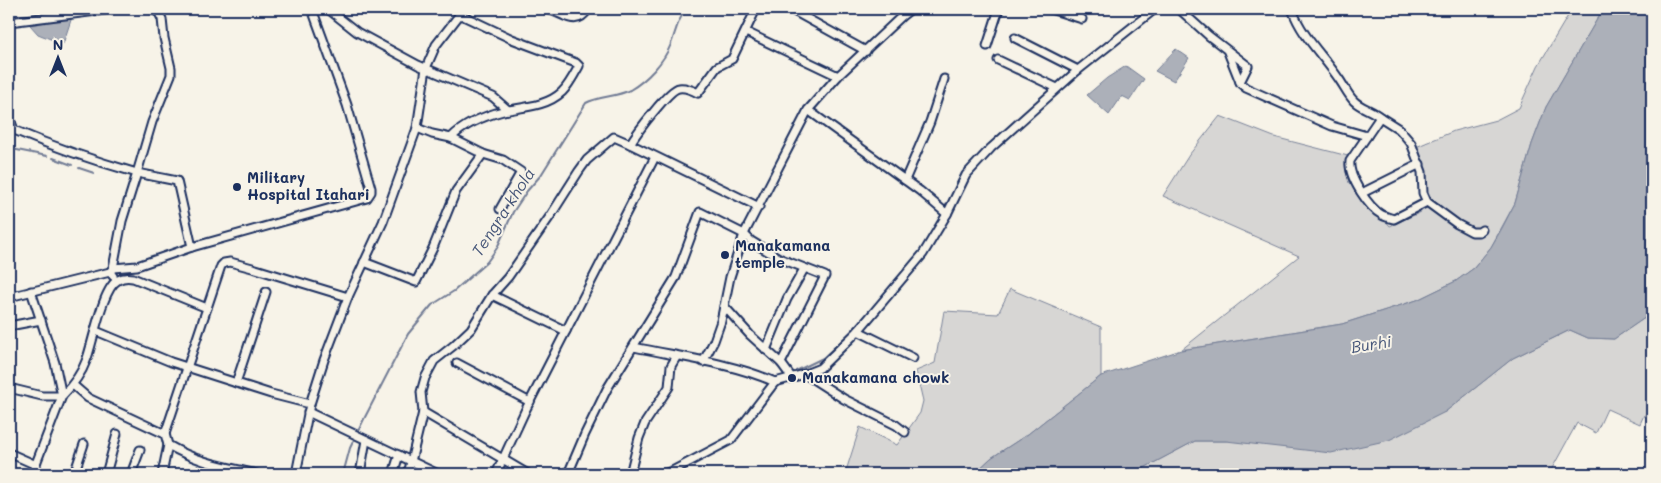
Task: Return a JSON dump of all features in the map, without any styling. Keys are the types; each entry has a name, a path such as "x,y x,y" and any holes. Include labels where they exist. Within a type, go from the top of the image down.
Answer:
{"street":[{"path":"9,22 113,9"},
{"path":"116,280 112,270 122,221 152,122 171,75 162,19 159,13 152,9"},
{"path":"9,297 112,270 137,266 192,247 364,200 370,195 371,188 347,105 312,9"},
{"path":"328,9 357,32 426,68 493,97 508,110"},
{"path":"548,9 579,19 583,17 588,9"},
{"path":"630,144 670,93 678,87 687,88 698,93 717,67 732,59 756,9"},
{"path":"790,9 866,51"},
{"path":"703,362 714,341 730,277 744,234 808,110 838,76 902,16 912,9"},
{"path":"987,46 999,9"},
{"path":"1050,9 1082,19"},
{"path":"634,347 703,362 763,377 775,382 820,368 858,331 922,254 947,214 966,175 991,148 1078,70 1155,9"},
{"path":"1179,9 1228,52 1248,66 1240,82"},
{"path":"1292,9 1302,31 1340,80 1352,100 1373,111 1399,130 1411,143 1420,164 1424,180 1423,193 1427,202 1457,224 1472,232 1482,230"},
{"path":"296,474 308,412 324,360 348,298 383,222 417,128 426,68 436,45 461,12 512,39 576,63 579,66 562,92 555,97 532,106 508,110 480,119 459,129 451,138"},
{"path":"746,32 838,76"},
{"path":"1015,38 1078,70"},
{"path":"1228,52 1240,84 1246,88 1332,126 1367,136"},
{"path":"998,60 1057,88"},
{"path":"905,180 930,122 944,79"},
{"path":"808,110 905,180 947,214"},
{"path":"9,116 14,130 42,142 137,173 176,181 192,247"},
{"path":"1380,117 1350,161 1349,165 1354,182 1375,210 1383,216 1394,219 1427,202"},
{"path":"417,128 432,134 451,138 483,154 503,160 519,169 521,172 500,209"},
{"path":"408,474 423,412 421,392 425,378 434,361 470,329 588,160 614,137 758,207"},
{"path":"364,262 416,282 433,248 456,191 483,154"},
{"path":"496,474 530,402 656,157"},
{"path":"1362,193 1420,164"},
{"path":"568,474 607,389 676,277 700,212 744,234 751,241 770,253 804,269 825,276 781,364"},
{"path":"162,474 168,444 164,434 221,266 224,263 230,262 256,269 348,298"},
{"path":"766,350 787,300 804,269"},
{"path":"34,474 62,396 73,385 86,362 96,331 99,313 110,288 116,280 124,277 133,278 207,308"},
{"path":"31,291 56,363 62,396"},
{"path":"236,383 266,292"},
{"path":"492,295 566,331"},
{"path":"724,306 781,364 792,378"},
{"path":"9,326 42,320"},
{"path":"96,331 171,362 310,404"},
{"path":"858,331 913,358"},
{"path":"630,474 633,457 644,423 669,387 671,366 677,356"},
{"path":"458,363 530,402"},
{"path":"805,374 844,399 896,425 905,432"},
{"path":"664,474 672,472 731,440 775,382"},
{"path":"73,385 88,398 164,434"},
{"path":"9,397 11,389 42,396 62,396"},
{"path":"308,412 438,474"},
{"path":"423,412 528,474"},
{"path":"106,474 117,434"},
{"path":"360,474 366,440"},
{"path":"74,474 84,444"},
{"path":"168,444 194,458 220,467 257,474"},
{"path":"132,474 140,450"},
{"path":"9,452 36,465"},
{"path":"394,474 398,455"}],"shaded area":[{"path":"1572,9 1603,9 1546,107 1532,144 1515,203 1491,247 1474,268 1456,281 1417,300 1342,324 1181,350 1299,256 1163,196 1189,155 1220,116 1274,137 1348,156 1346,172 1349,183 1390,226 1421,212 1426,182 1416,147 1454,131 1496,120 1519,108 1538,66"},
{"path":"1010,289 1101,327 1101,376 1028,434 991,458 974,474 845,474 860,427 897,445 920,413 923,401 916,371 935,363 944,311 998,314"},
{"path":"1652,313 1652,419 1644,415 1640,424 1607,409 1596,433 1577,423 1549,474 1136,474 1195,441 1226,441 1445,412 1513,358 1570,330 1588,338 1614,339"}],"water":[{"name":"Burhi","path":"1603,9 1652,9 1652,313 1614,339 1588,338 1570,330 1513,358 1445,412 1389,440 1331,453 1226,441 1195,441 1136,474 974,474 991,458 1028,434 1101,376 1181,350 1342,324 1417,300 1456,281 1474,268 1491,247 1515,203 1532,144 1546,107"},
{"path":"72,17 63,44 38,34 30,25"},
{"path":"1176,49 1189,58 1174,81 1155,71"},
{"path":"1126,66 1144,79 1130,100 1122,96 1109,115 1087,95 1107,78"}],"waterway":[{"name":"Tengra khola","path":"343,474 350,448 408,334 432,305 454,291 487,262 497,248 513,212 527,191 541,175 586,103 630,90 654,70 668,51 686,9"},
{"path":"9,158 12,149 47,156"},
{"path":"53,158 72,165"},
{"path":"79,168 94,173"},
{"path":"915,258 923,248"},
{"path":"796,371 823,358 850,333 885,294"}],"place":[{"name":"Military Hospital Itahari","path":"237,187"},
{"name":"Manakamana temple","path":"725,255"},
{"name":"Manakamana chowk","path":"792,378"}]}
